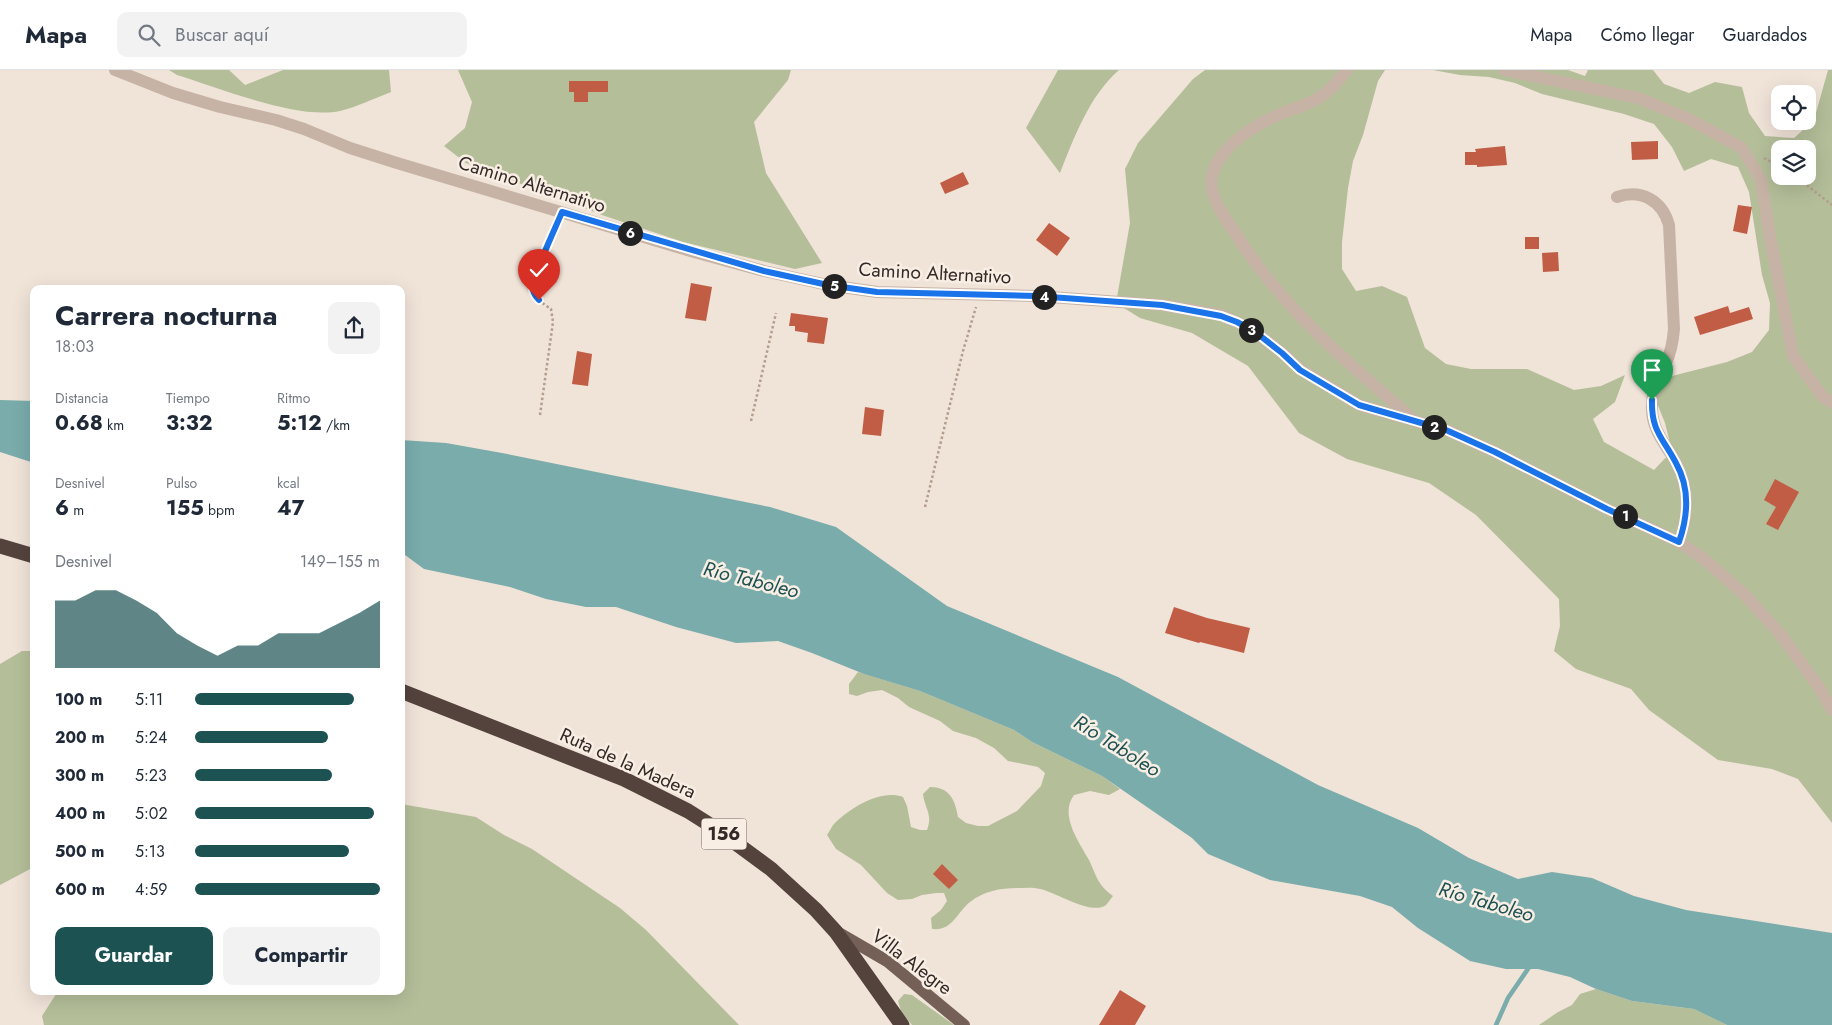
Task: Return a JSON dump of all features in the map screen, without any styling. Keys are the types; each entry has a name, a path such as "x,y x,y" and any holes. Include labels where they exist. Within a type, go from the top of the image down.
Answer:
{"highway":[{"path":"0,546 30,555"},
{"name":"Ruta de la Madera","path":"405,693 624,779 688,811 718,830 771,869 816,910 836,932"},
{"name":"156","path":"836,932 902,1025"}],"main road":[{"name":"Villa Alegre","path":"836,932 888,962 964,1025"}],"street":[{"name":"Camino Alternativo","path":"115,70 173,93 220,107 276,120 369,154 756,269 828,285 877,292 1036,296 1162,305 1221,316 1254,331 1300,370 1359,405 1446,430 1679,542 1704,559 1746,596 1781,635 1818,686 1832,710"},
{"path":"1347,70 1334,86 1317,99 1261,123 1224,152 1214,168 1212,177 1213,194 1239,240 1277,291 1315,332 1416,422"},
{"path":"1504,70 1638,98 1689,119 1742,148 1761,180 1793,356 1823,397 1832,403"},
{"path":"1617,197 1639,194 1653,200 1663,211 1668,225 1674,329 1673,342 1666,363 1653,390 1652,410 1657,433 1678,465 1685,490 1686,516 1679,542"}],"path":[{"path":"1806,185 1832,205"},
{"path":"540,415 553,322 551,309 536,296 533,288 545,251 562,212"},
{"path":"925,507 978,295"},
{"path":"751,420 776,313"}],"green space":[{"path":"169,70 229,70 245,85 283,70 389,70 391,92 340,111 322,113 302,111 258,101 177,75"},
{"path":"458,70 791,70 788,80 754,122 766,173 822,263 795,269 683,242 602,215 466,163 444,146 465,128 472,102"},
{"path":"1058,70 1119,70 1108,80 1091,105 1077,132 1060,173 1026,128"},
{"path":"1205,70 1385,70 1378,81 1363,135 1353,161 1348,188 1342,242 1342,269 1356,291 1382,286 1407,297 1425,348 1446,364 1471,369 1527,369 1574,390 1601,386 1625,375 1615,402 1593,419 1604,442 1654,470 1672,451 1665,423 1655,398 1672,376 1727,362 1752,352 1769,330 1770,303 1762,275 1749,192 1738,167 1711,159 1684,171 1672,147 1654,124 1624,114 1542,94 1515,83 1489,77 1460,75 1433,70 1568,70 1585,76 1588,70 1653,70 1664,84 1689,93 1715,82 1742,87 1749,113 1765,136 1794,138 1803,130 1816,130 1816,113 1828,70 1832,70 1832,823 1798,779 1772,769 1718,760 1649,710 1631,689 1576,669 1554,651 1560,626 1559,599 1476,515 1429,483 1347,459 1299,433 1248,366 1192,333 1140,318 1116,303 1130,223 1125,169 1138,143 1193,79"},
{"path":"22,651 30,651 30,869 0,885 0,664"},
{"path":"858,672 920,691 1014,730 1032,742 1102,776 1120,789 1109,795 1090,791 1074,795 1069,811 1072,828 1098,880 1113,896 1106,905 1100,908 1083,906 1037,888 1004,889 992,891 975,898 965,906 950,924 939,929 932,929 931,918 941,910 947,901 944,893 898,900 887,893 861,865 836,849 827,835 833,825 858,805 876,797 894,795 903,797 907,806 911,827 927,830 929,816 923,794 930,787 942,789 953,800 958,817 966,823 988,826 1017,811 1041,786 1045,773 1038,767 1008,761 994,748 976,738 953,731 940,721 909,707 898,698 882,690 857,696 849,694 849,684"},
{"path":"405,805 476,817 504,835 532,849 620,908 646,930 739,1025 44,1025 42,1016 55,995 405,995"},
{"path":"1596,989 1632,1001 1694,1009 1727,1025 1539,1025 1572,1005 1580,994"},
{"path":"904,994 912,995 954,1025 912,1025 901,1011 898,1001"}],"water":[{"path":"0,400 30,401 30,462 0,452"},
{"name":"Río Taboleo","path":"405,440 446,443 502,453 770,507 836,527 947,606 1118,677 1318,785 1418,828 1469,858 1518,879 1552,872 1592,878 1634,896 1686,910 1832,933 1832,1025 1727,1025 1694,1009 1632,1001 1596,989 1570,977 1538,969 1506,969 1470,961 1418,928 1392,907 1360,896 1270,880 1208,854 1192,838 1102,776 1032,742 1014,730 920,691 864,674 778,641 736,643 676,627 616,607 586,607 546,599 510,587 424,569 405,555"}],"building":[{"path":"569,81 608,81 608,92 588,92 588,102 574,102 574,92 569,92"},
{"path":"1658,141 1658,159 1632,160 1631,142"},
{"path":"1505,146 1507,165 1477,167 1477,165 1465,165 1465,152 1476,152 1475,149"},
{"path":"963,172 969,184 945,194 940,183"},
{"path":"1738,205 1752,207 1747,234 1733,231"},
{"path":"1049,223 1070,238 1057,256 1036,240"},
{"path":"1525,237 1539,237 1539,249 1525,249"},
{"path":"1558,252 1559,271 1543,272 1542,253"},
{"path":"691,283 712,287 706,321 685,318"},
{"path":"1728,306 1730,313 1749,307 1753,319 1700,335 1694,317"},
{"path":"791,313 828,318 824,344 807,342 808,333 795,331 795,326 789,326"},
{"path":"577,351 592,354 588,386 572,384"},
{"path":"865,407 884,410 881,436 862,434"},
{"path":"1775,479 1799,492 1778,530 1766,524 1776,507 1764,500"},
{"path":"1174,607 1207,618 1250,628 1244,653 1165,633"},
{"path":"942,864 958,880 949,889 933,874"},
{"path":"1120,990 1146,1006 1135,1025 1099,1025"}],"waterway":[{"path":"1496,1025 1508,998 1530,966"}],"route":[{"path":"539,300 534,292 534,284 545,251 562,212 764,271 828,285 877,292 1036,296 1162,305 1200,311 1221,316 1254,331 1300,370 1359,405 1446,430 1679,542 1686,516 1685,490 1678,465 1657,433 1653,422 1652,400"}]}
